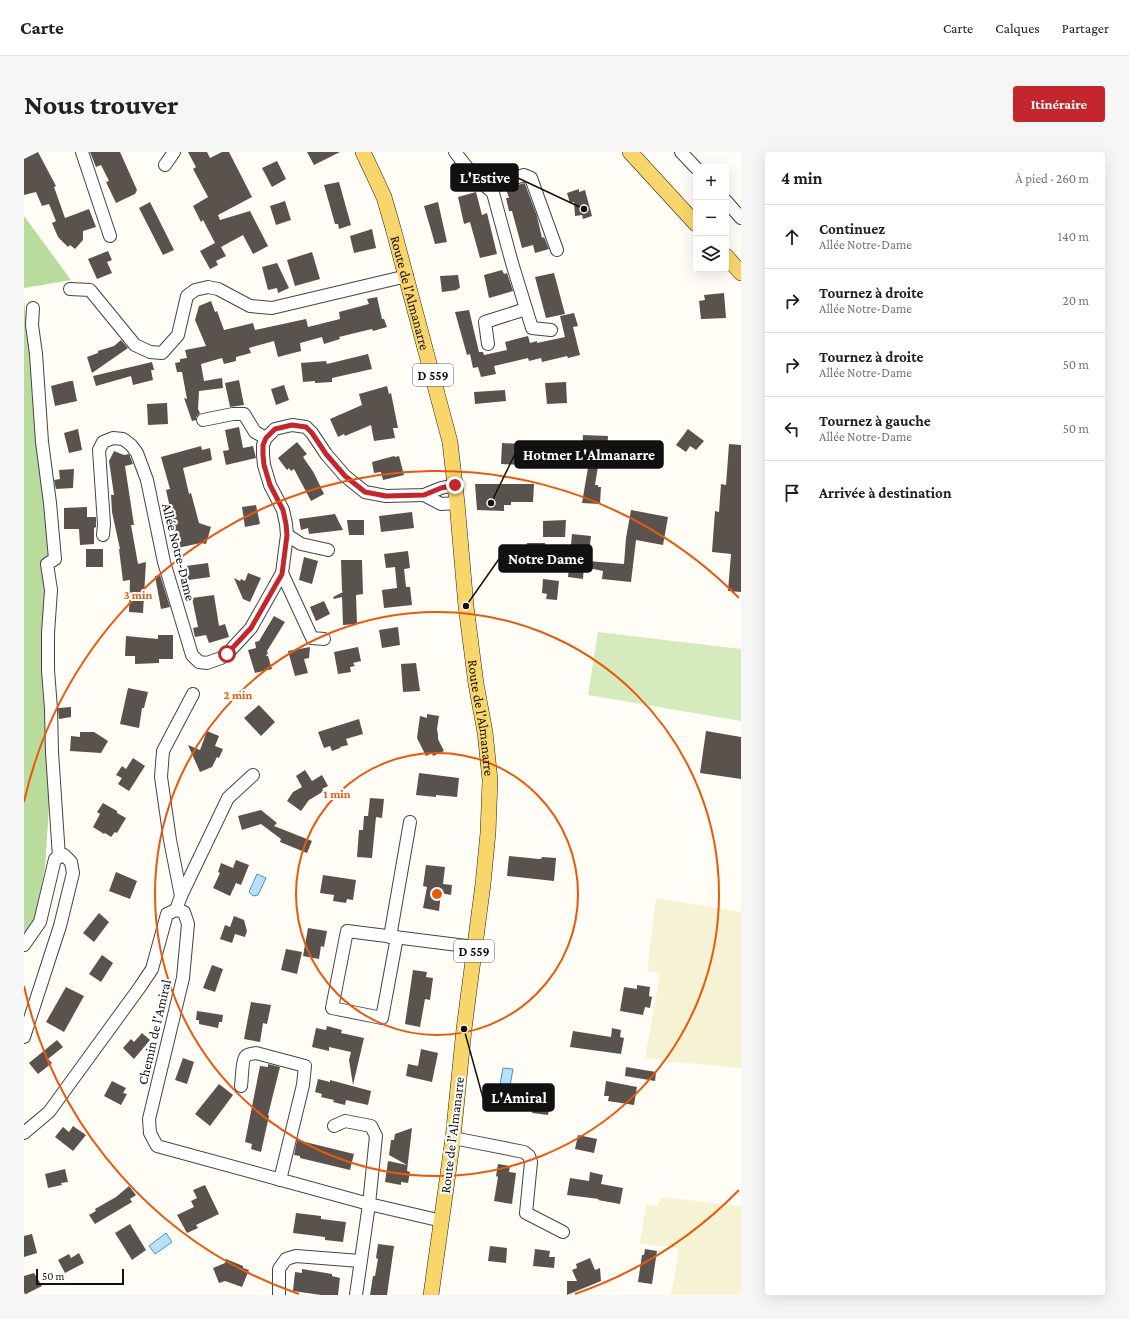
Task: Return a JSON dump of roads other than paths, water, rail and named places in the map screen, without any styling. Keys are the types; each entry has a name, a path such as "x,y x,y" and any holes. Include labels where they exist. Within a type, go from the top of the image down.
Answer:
{"main road":[{"name":"Route de l'Almanarre","path":"363,152 384,198 407,276 450,442 466,606 476,684 485,732 490,780 488,833 463,1038 453,1138 431,1295"},
{"path":"630,152 693,221"},
{"path":"729,259 741,273"}],"street":[{"path":"82,152 110,236"},
{"path":"165,165 174,152"},
{"path":"456,152 469,170 493,193 532,328 551,330"},
{"path":"681,152 693,165"},
{"path":"486,187 524,175 531,178 557,250"},
{"path":"729,204 741,218"},
{"path":"70,289 90,290 135,345 150,352 162,352 178,335 187,296 195,290 208,287 218,289 250,306 272,308 407,276"},
{"path":"33,308 32,325 36,354 42,442 50,503 55,559 48,564 51,590 48,633 48,670 59,857"},
{"path":"488,344 485,322 526,309"},
{"path":"203,420 233,414 244,414 255,432 266,438 275,429 283,426 292,425 306,427 345,476 365,492 386,496 424,495 441,488 455,485"},
{"name":"Allée Notre-Dame","path":"103,536 104,524 99,450 103,442 113,438 123,439 131,445 137,453 147,480 164,562 192,656 199,662 207,664 221,658 227,654 251,628 282,574 287,535 283,510 270,485 264,465 263,445 266,438"},
{"path":"424,495 441,504 457,503"},
{"path":"287,535 301,544 328,550"},
{"path":"282,574 312,638 324,639"},
{"path":"182,896 170,840 161,777 163,751 193,694"},
{"path":"176,910 228,798 253,775"},
{"path":"410,822 393,937 382,1018 332,1008 347,931 393,937 474,947"},
{"path":"24,945 40,922 55,859 64,856 71,862 73,873 60,926 24,1037"},
{"name":"Chemin de l'Amiral","path":"24,1133 49,1112 140,987 152,969 167,914 176,910 184,912 188,924 183,978 149,1119 150,1133 157,1146 369,1204 442,1221"},
{"path":"241,1086 243,1061 245,1056 250,1054 256,1053 305,1066 303,1085 280,1180"},
{"path":"334,1126 345,1121 371,1126 376,1136 369,1204 356,1295"},
{"path":"453,1138 524,1152 529,1156 531,1162 526,1213 563,1232"},
{"path":"279,1295 279,1268 286,1259 296,1256 360,1262"}],"water":[{"path":"257,874 266,878 258,895 253,896 249,892"},
{"path":"503,1068 513,1069 510,1086 500,1084"},
{"path":"166,1233 172,1242 155,1254 149,1246"}],"place":[{"name":"L'Estive","path":"584,209"},
{"name":"Hotmer L'Almanarre","path":"491,503"},
{"name":"Notre Dame","path":"466,606"},
{"name":"L'Amiral","path":"464,1029"}]}
